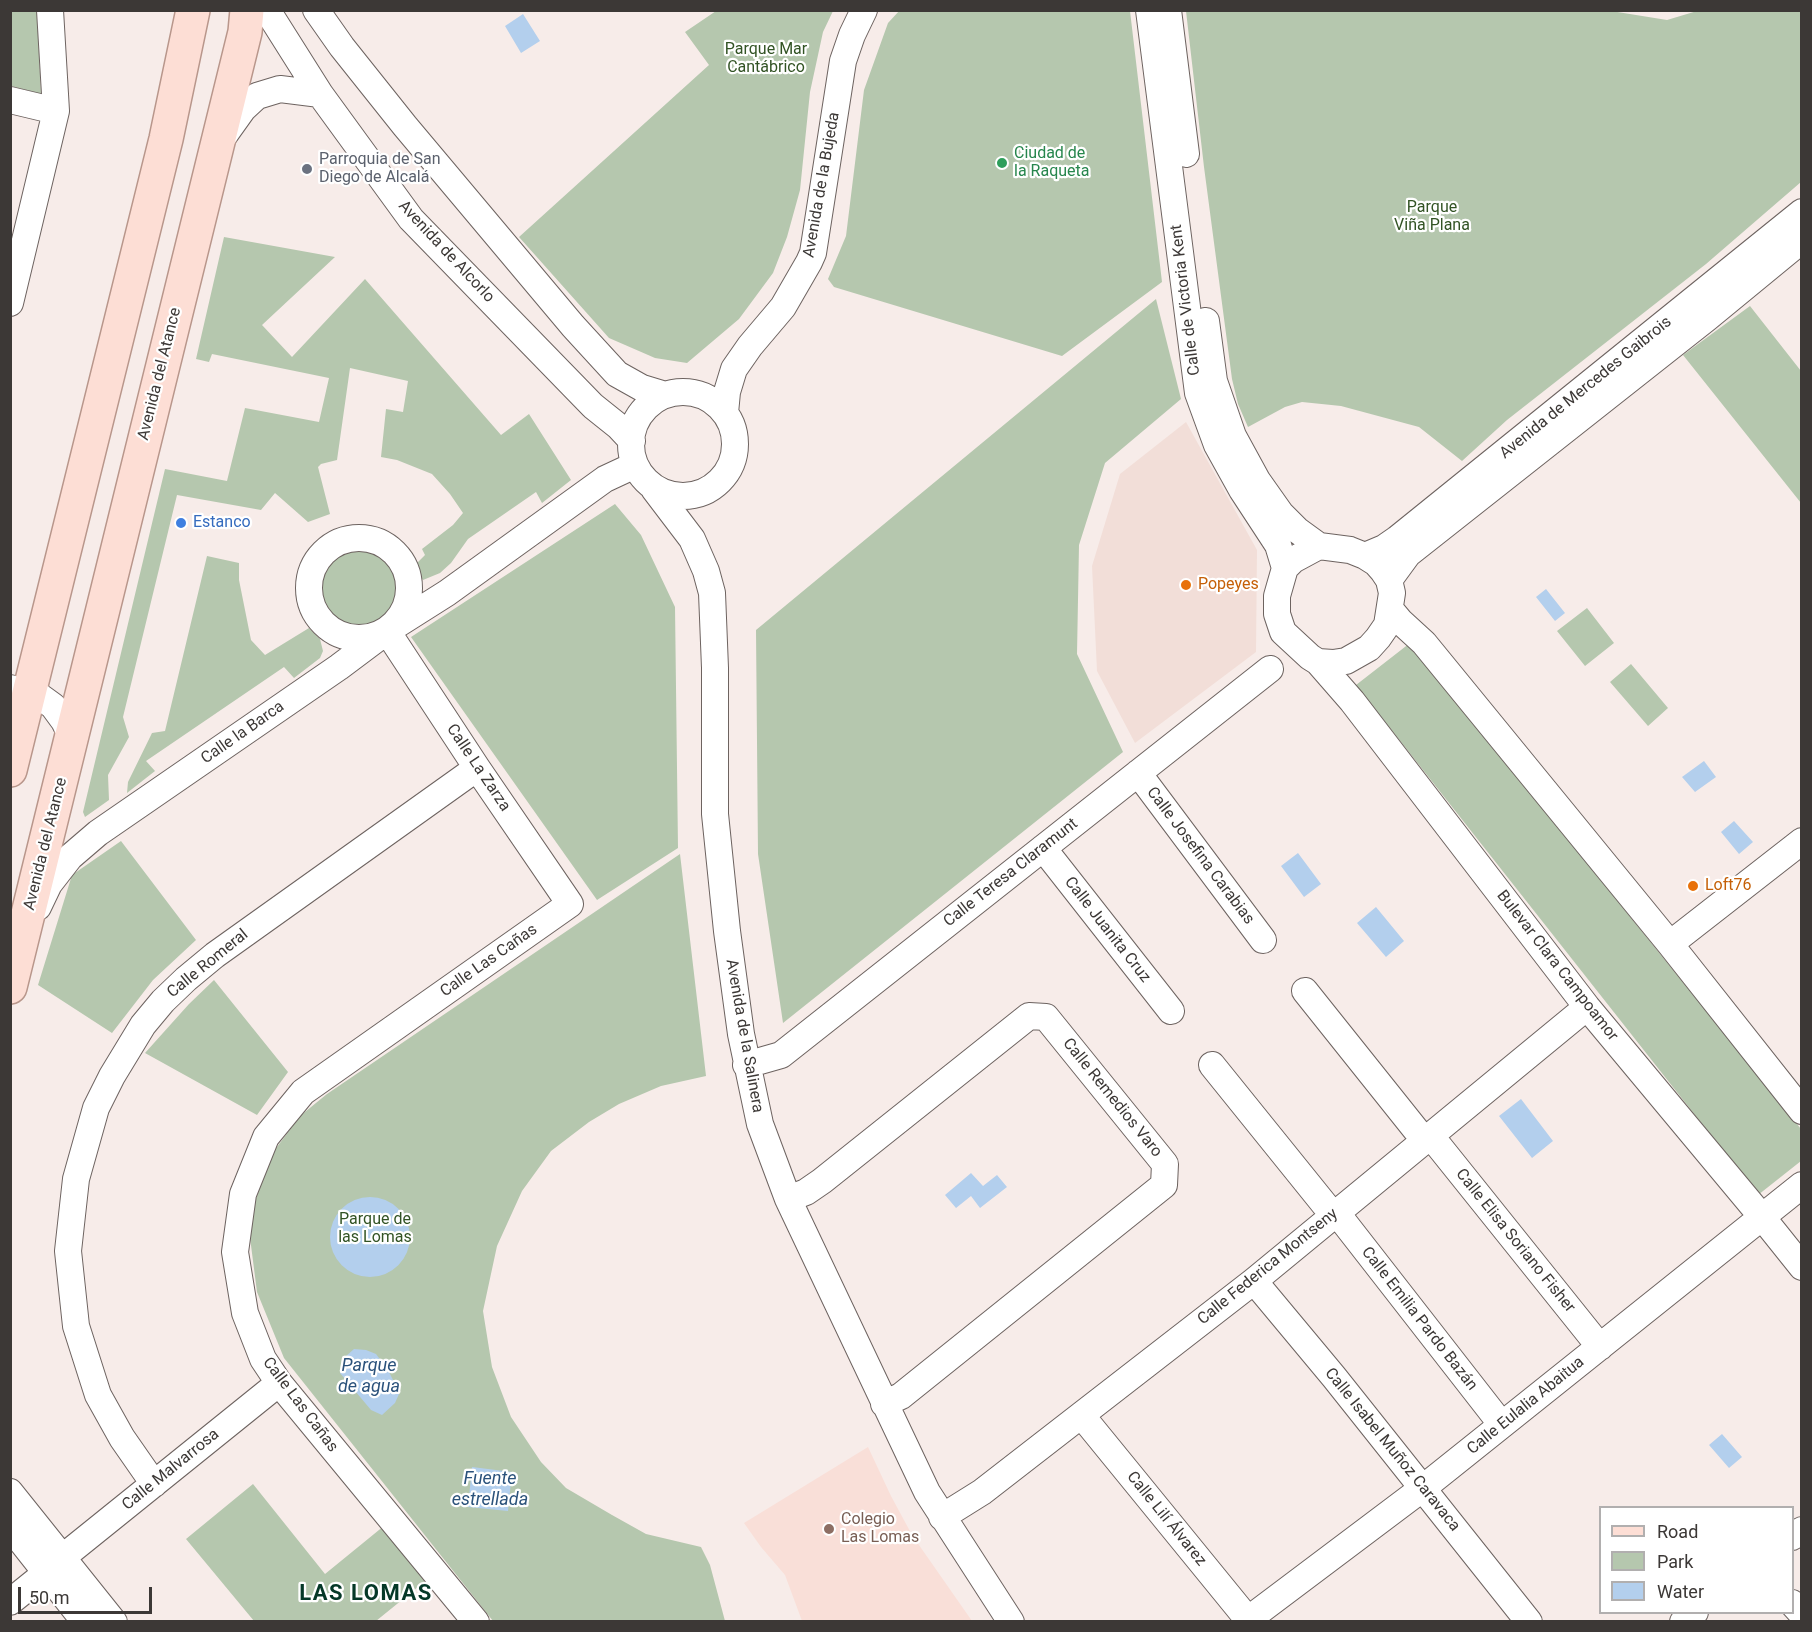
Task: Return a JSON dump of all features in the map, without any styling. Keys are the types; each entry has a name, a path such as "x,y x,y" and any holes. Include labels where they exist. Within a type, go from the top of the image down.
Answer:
{"main road":[{"path":"10,770 20,691 166,139 194,10"},
{"name":"Avenida del Atance","path":"10,987 245,32 247,10"}],"street":[{"path":"10,303 18,243 56,111 50,10"},
{"name":"Avenida de Alcorlo","path":"267,10 320,94 411,219 593,406 618,426 634,453"},
{"path":"316,10 342,47 405,126 617,374 642,388 675,394 706,396 725,413 734,435 732,462 714,486 696,494 672,496 654,489 634,453 634,426 640,412 648,404 675,394"},
{"name":"Avenida de la Bujeda","path":"725,413 730,378 750,346 783,307 813,253 843,62 864,10"},
{"name":"Calle de Victoria Kent","path":"1149,10 1198,393 1217,445 1242,490 1278,545 1285,568"},
{"name":"Calle de Victoria Kent","path":"1168,10 1214,381 1233,436 1257,480 1281,514 1319,546"},
{"path":"215,150 243,109 257,96 280,89 320,94"},
{"path":"10,100 56,111"},
{"name":"Avenida de Mercedes Gaibrois","path":"1365,556 1384,548 1397,539 1802,212"},
{"name":"Avenida de Mercedes Gaibrois","path":"1389,580 1408,554 1802,240"},
{"name":"Avenida de la Bujeda","path":"675,394 723,368 750,346"},
{"name":"Calle la Barca","path":"22,940 49,884 70,857 98,833 339,667 387,631 447,593 606,479 634,453"},
{"name":"Avenida de la Salinera","path":"654,489 692,539"},
{"name":"Avenida de la Salinera","path":"696,494 690,510 690,528 712,593 715,668 715,814 727,931 746,1065 760,1124 788,1199 927,1492 1011,1622"},
{"path":"339,667 343,651 342,636 327,628 316,615 310,600 309,584 313,568 322,554 335,544 351,538 368,538 384,544 397,555 406,569 410,586 427,592 447,593"},
{"path":"1319,546 1350,550 1365,556 1376,563 1389,580 1392,593 1387,625 1369,648 1346,661 1333,663 1314,660 1283,632 1277,614 1277,596 1285,568 1293,560 1319,546"},
{"name":"Calle la Barca","path":"342,636 357,639 373,637 387,631 400,619 408,603 410,586"},
{"path":"1390,609 1431,652 1670,944 1802,1111"},
{"name":"Calle La Zarza","path":"387,631 570,904"},
{"name":"Calle Teresa Claramunt","path":"1270,669 1281,648 1283,632"},
{"name":"Calle Teresa Claramunt","path":"746,1065 782,1055 1270,669 1285,662 1314,660"},
{"name":"Bulevar Clara Campoamor","path":"1314,660 1352,701 1587,1006 1802,1267"},
{"path":"20,691 42,698 53,706 72,737"},
{"name":"Calle Romeral","path":"154,1484 122,1438 98,1395 76,1326 68,1251 76,1179 96,1108 112,1076 143,1026 163,1001 186,979 215,955 477,768"},
{"name":"Calle Josefina Carabias","path":"1138,773 1263,940"},
{"path":"56,804 63,824 75,832 98,833"},
{"path":"1670,944 1802,842"},
{"name":"Calle Juanita Cruz","path":"1043,848 1172,1011"},
{"name":"Calle Las Cañas","path":"476,1622 279,1383 263,1359 245,1312 235,1252 243,1194 266,1137 303,1092 570,904"},
{"path":"1305,991 1427,1137"},
{"name":"Calle Federica Montseny","path":"942,1517 982,1492 1254,1281 1587,1006"},
{"name":"Calle Remedios Varo","path":"788,1199 806,1192 822,1181 1029,1016 1046,1017 1165,1164 1164,1185 902,1396 884,1404"},
{"path":"1212,1065 1335,1213"},
{"name":"Calle Elisa Soriano Fisher","path":"1427,1137 1600,1347"},
{"name":"Calle Eulalia Abaitua","path":"1248,1621 1423,1488 1802,1185"},
{"name":"Calle Emilia Pardo Bazán","path":"1335,1213 1502,1425"},
{"name":"Calle Isabel Muñoz Caravaca","path":"1254,1281 1529,1622"},
{"name":"Calle Malvarrosa","path":"10,1602 279,1383"},
{"name":"Calle Lilí Álvarez","path":"1082,1416 1248,1621"},
{"path":"10,1492 85,1622"},
{"path":"10,1527 114,1622"}],"shaded area":[{"path":"1186,422 1257,550 1256,652 1135,743 1097,671 1092,566 1120,474"},
{"name":"Colegio Las Lomas","path":"868,1447 912,1535 972,1621 802,1621 785,1575 744,1523"}],"green space":[{"name":"Ciudad de la Raqueta","path":"900,10 1130,11 1162,282 1062,356 834,287 828,279 846,236 864,90 888,23"},
{"name":"Parque Viña Plana","path":"1605,10 1667,20 1697,11 1801,11 1801,182 1706,264 1507,420 1462,461 1419,427 1341,406 1302,402 1285,407 1248,427 1238,404 1232,379 1186,11"},
{"path":"10,11 37,11 41,94 11,86"},
{"name":"Parque Mar Cantábrico","path":"716,11 833,11 823,32 810,92 800,190 787,237 773,273 739,319 687,363 655,358 609,338 519,237 709,65 685,32"},
{"path":"224,237 335,257 262,325 292,357 365,279 501,435 529,414 571,480 542,503 536,492 468,539 451,563 440,573 423,580 413,567 425,555 422,549 453,525 463,513 432,474 397,460 381,457 386,409 403,412 408,381 350,368 337,460 318,467 330,514 308,522 275,493 261,510 177,495 123,717 129,737 108,775 109,800 85,817 83,812 165,469 227,481 245,408 319,422 329,378 212,354 209,362 196,359"},
{"path":"1156,299 1181,399 1105,463 1079,545 1077,654 1123,752 783,1023 758,854 756,630"},
{"path":"1750,306 1801,371 1801,503 1683,355"},
{"path":"615,504 641,535 675,607 678,848 597,900 411,637"},
{"path":"359,548 375,551 388,560 397,573 400,589 397,605 388,618 375,627 359,630 343,627 330,618 321,605 318,589 321,573 330,560 343,551"},
{"path":"207,556 239,563 239,580 251,640 265,655 309,628 320,639 323,651 320,658 294,678 284,667 146,761 155,771 127,793 128,782 152,733 165,731"},
{"path":"1587,608 1614,643 1585,666 1557,631"},
{"path":"1410,643 1801,1129 1801,1161 1758,1195 1356,685"},
{"path":"1631,664 1668,708 1648,726 1610,682"},
{"path":"121,841 196,940 153,980 112,1033 38,985 72,875"},
{"name":"Parque de las Lomas","path":"680,854 706,1076 661,1086 619,1104 589,1122 551,1151 522,1191 497,1246 483,1311 492,1367 511,1417 541,1462 566,1488 646,1534 701,1547 710,1565 725,1621 493,1621 284,1358 257,1292 248,1222 271,1155 300,1116 327,1094"},
{"path":"214,980 288,1072 257,1115 145,1053"},
{"path":"253,1484 325,1574 390,1521 434,1574 376,1621 254,1621 186,1539"}],"water":[{"path":"523,14 540,41 521,53 505,26"},
{"path":"1546,589 1565,613 1555,621 1536,597"},
{"path":"1704,761 1716,777 1695,792 1682,777"},
{"path":"1734,821 1753,842 1739,854 1721,832"},
{"path":"1298,853 1321,884 1304,897 1281,866"},
{"path":"1376,907 1404,941 1386,957 1357,923"},
{"path":"1521,1099 1553,1141 1532,1158 1499,1116"},
{"path":"971,1173 983,1186 997,1175 1007,1187 980,1208 971,1196 956,1208 945,1195"},
{"path":"370,1197 385,1200 398,1209 407,1222 410,1237 407,1252 398,1265 385,1274 370,1277 355,1274 342,1265 333,1252 330,1237 333,1222 342,1209 355,1200"},
{"name":"Parque de agua","path":"354,1349 376,1354 396,1386 399,1394 395,1403 382,1415 371,1410 340,1373 345,1357"},
{"path":"1722,1434 1742,1457 1729,1468 1709,1445"},
{"name":"Fuente estrellada","path":"472,1467 512,1472 508,1511 468,1507"}],"place":[{"name":"Ciudad de la Raqueta","path":"1002,163"},
{"name":"Parroquia de San Diego de Alcalá","path":"307,169"},
{"name":"Estanco","path":"181,523"},
{"name":"Popeyes","path":"1186,585"},
{"name":"Loft76","path":"1693,886"},
{"name":"Colegio Las Lomas","path":"829,1529"}],"district":[{"name":"LAS LOMAS","path":"366,1594"}]}
